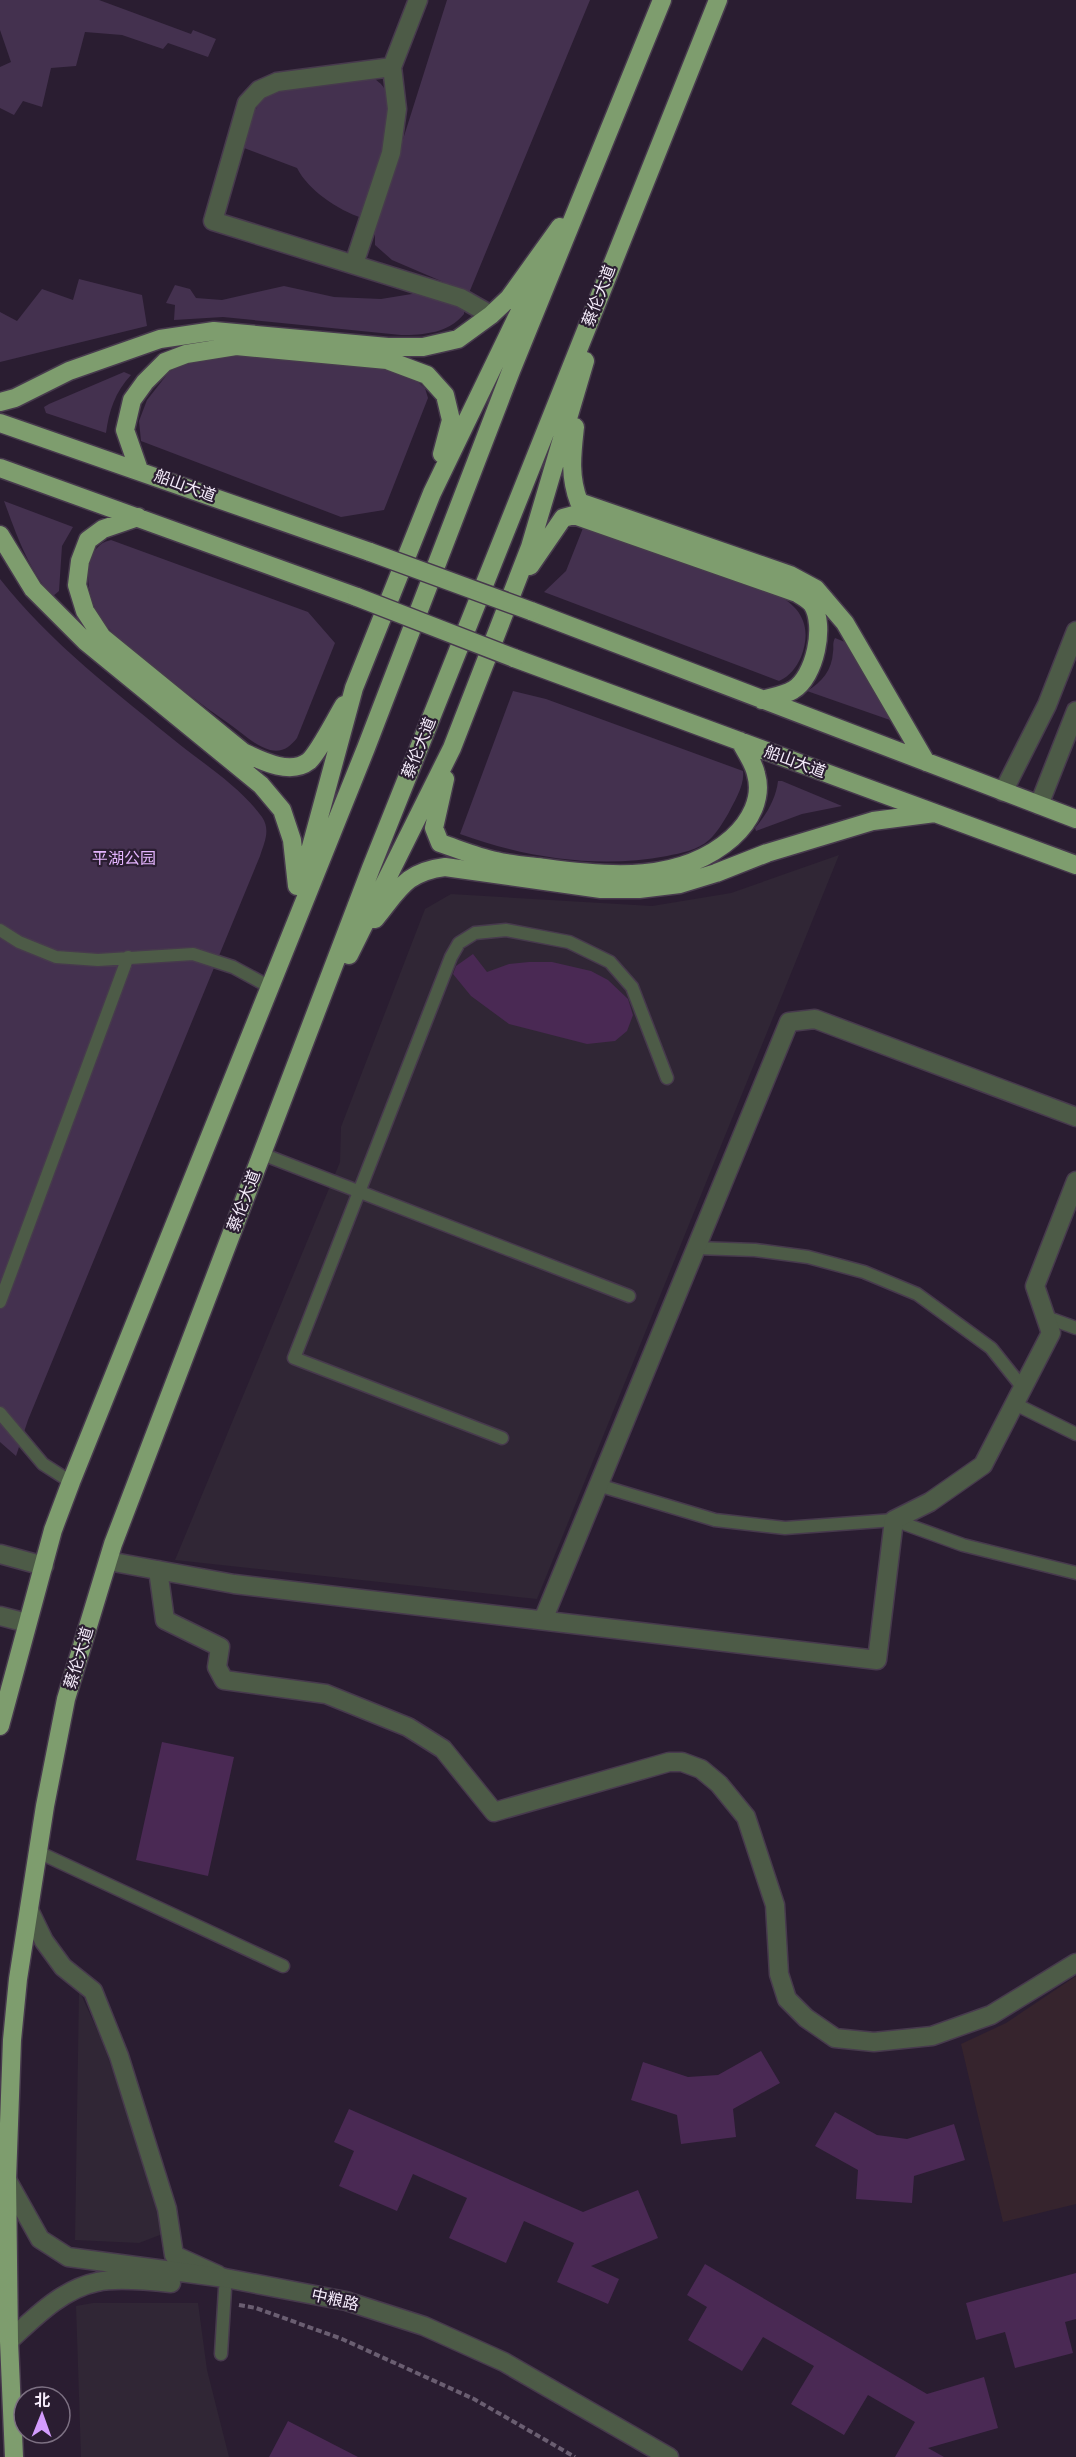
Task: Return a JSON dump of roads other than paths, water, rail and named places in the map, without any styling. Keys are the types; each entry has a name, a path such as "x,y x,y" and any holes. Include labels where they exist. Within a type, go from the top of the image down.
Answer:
{"highway":[{"path":"0,1726 5,1682 27,1623 53,1530 71,1482 366,748 511,371 662,0"},
{"name":"蔡伦大道","path":"14,2457 9,2341 7,2180 12,2040 18,1979 38,1852 66,1699 108,1561 304,1042 371,868 523,493 718,0"},
{"path":"280,961 354,688 432,493 622,98"},
{"path":"0,402 15,398 69,371 159,339 214,331 388,346 423,347 458,339 491,315 509,298 560,227"},
{"path":"304,1042 452,748 530,547 620,243"},
{"path":"139,470 125,430 132,400 145,382 165,362 186,354 236,346 305,351 387,360 427,375 445,395 451,420 432,493"},
{"path":"583,368 570,467 572,486 579,502 790,575 816,589 845,623 926,762"},
{"name":"船山大道","path":"0,423 370,552 762,700"},
{"path":"0,468 138,518"},
{"path":"514,590 563,518 574,515 797,592 811,603 818,618 817,647 811,668 794,690 762,700"},
{"path":"138,518 103,529 88,540 80,561 77,585 85,611 102,637 243,752 268,764 291,767 308,761 354,688"},
{"name":"船山大道","path":"138,518 357,597 514,658 1076,865"},
{"path":"0,535 33,589 85,641 261,785 282,810 292,840 298,896"},
{"path":"762,700 1076,819"},
{"path":"452,748 434,828 440,843 496,861 597,875 647,873 690,864 719,850 740,831 751,815 759,796 756,773 740,741"},
{"path":"354,946 407,879 425,869 445,867 601,889 639,889 680,884 767,853 873,821 935,813"}],"street":[{"path":"354,264 391,153 397,109 392,68 418,0"},
{"path":"392,68 277,82 259,90 247,103 213,220 461,298 491,315"},
{"path":"1003,792 1047,705 1076,631"},
{"path":"1039,805 1076,711"},
{"path":"543,1620 789,1022 815,1019 1076,1117"},
{"path":"108,1561 234,1584 878,1660 894,1520 930,1502 983,1465 1051,1334 1043,1316 1035,1286 1076,1181"},
{"path":"0,1554 44,1566"},
{"path":"158,1570 165,1620 220,1647 217,1667 224,1680 326,1694 408,1727 443,1749 494,1812 669,1762 682,1762 701,1770 719,1784 746,1817 775,1905 779,1974 787,1999 806,2018 835,2038 874,2042 932,2036 991,2015 1076,1963"},
{"path":"0,1616 27,1623"},
{"path":"29,1910 44,1941 63,1966 93,1991 119,2056 167,2209 174,2255 225,2290"},
{"name":"中粮路","path":"7,2180 40,2240 68,2257 225,2290 345,2311 423,2337 503,2373 645,2457"},
{"name":"中粮路","path":"9,2341 36,2316 69,2293 97,2282 156,2281 346,2301 424,2326 504,2362 669,2457"}],"lane":[{"path":"0,930 19,942 56,957 98,960 193,954 233,967 270,987"},
{"path":"502,1438 294,1358 450,957 459,943 475,933 506,930 569,942 610,962 632,987 668,1078"},
{"path":"0,1302 128,957"},
{"path":"262,1154 630,1296"},
{"path":"696,1248 755,1250 808,1257 864,1272 917,1294 991,1348 1019,1396 1076,1434"},
{"path":"1043,1316 1076,1328"},
{"path":"0,1413 43,1464 71,1482"},
{"path":"598,1485 715,1520 785,1528 894,1520 963,1545 1076,1573"},
{"path":"38,1852 283,1966"},
{"path":"221,2354 225,2290"}],"park label":[{"name":"平湖公园","path":"124,859"}]}
